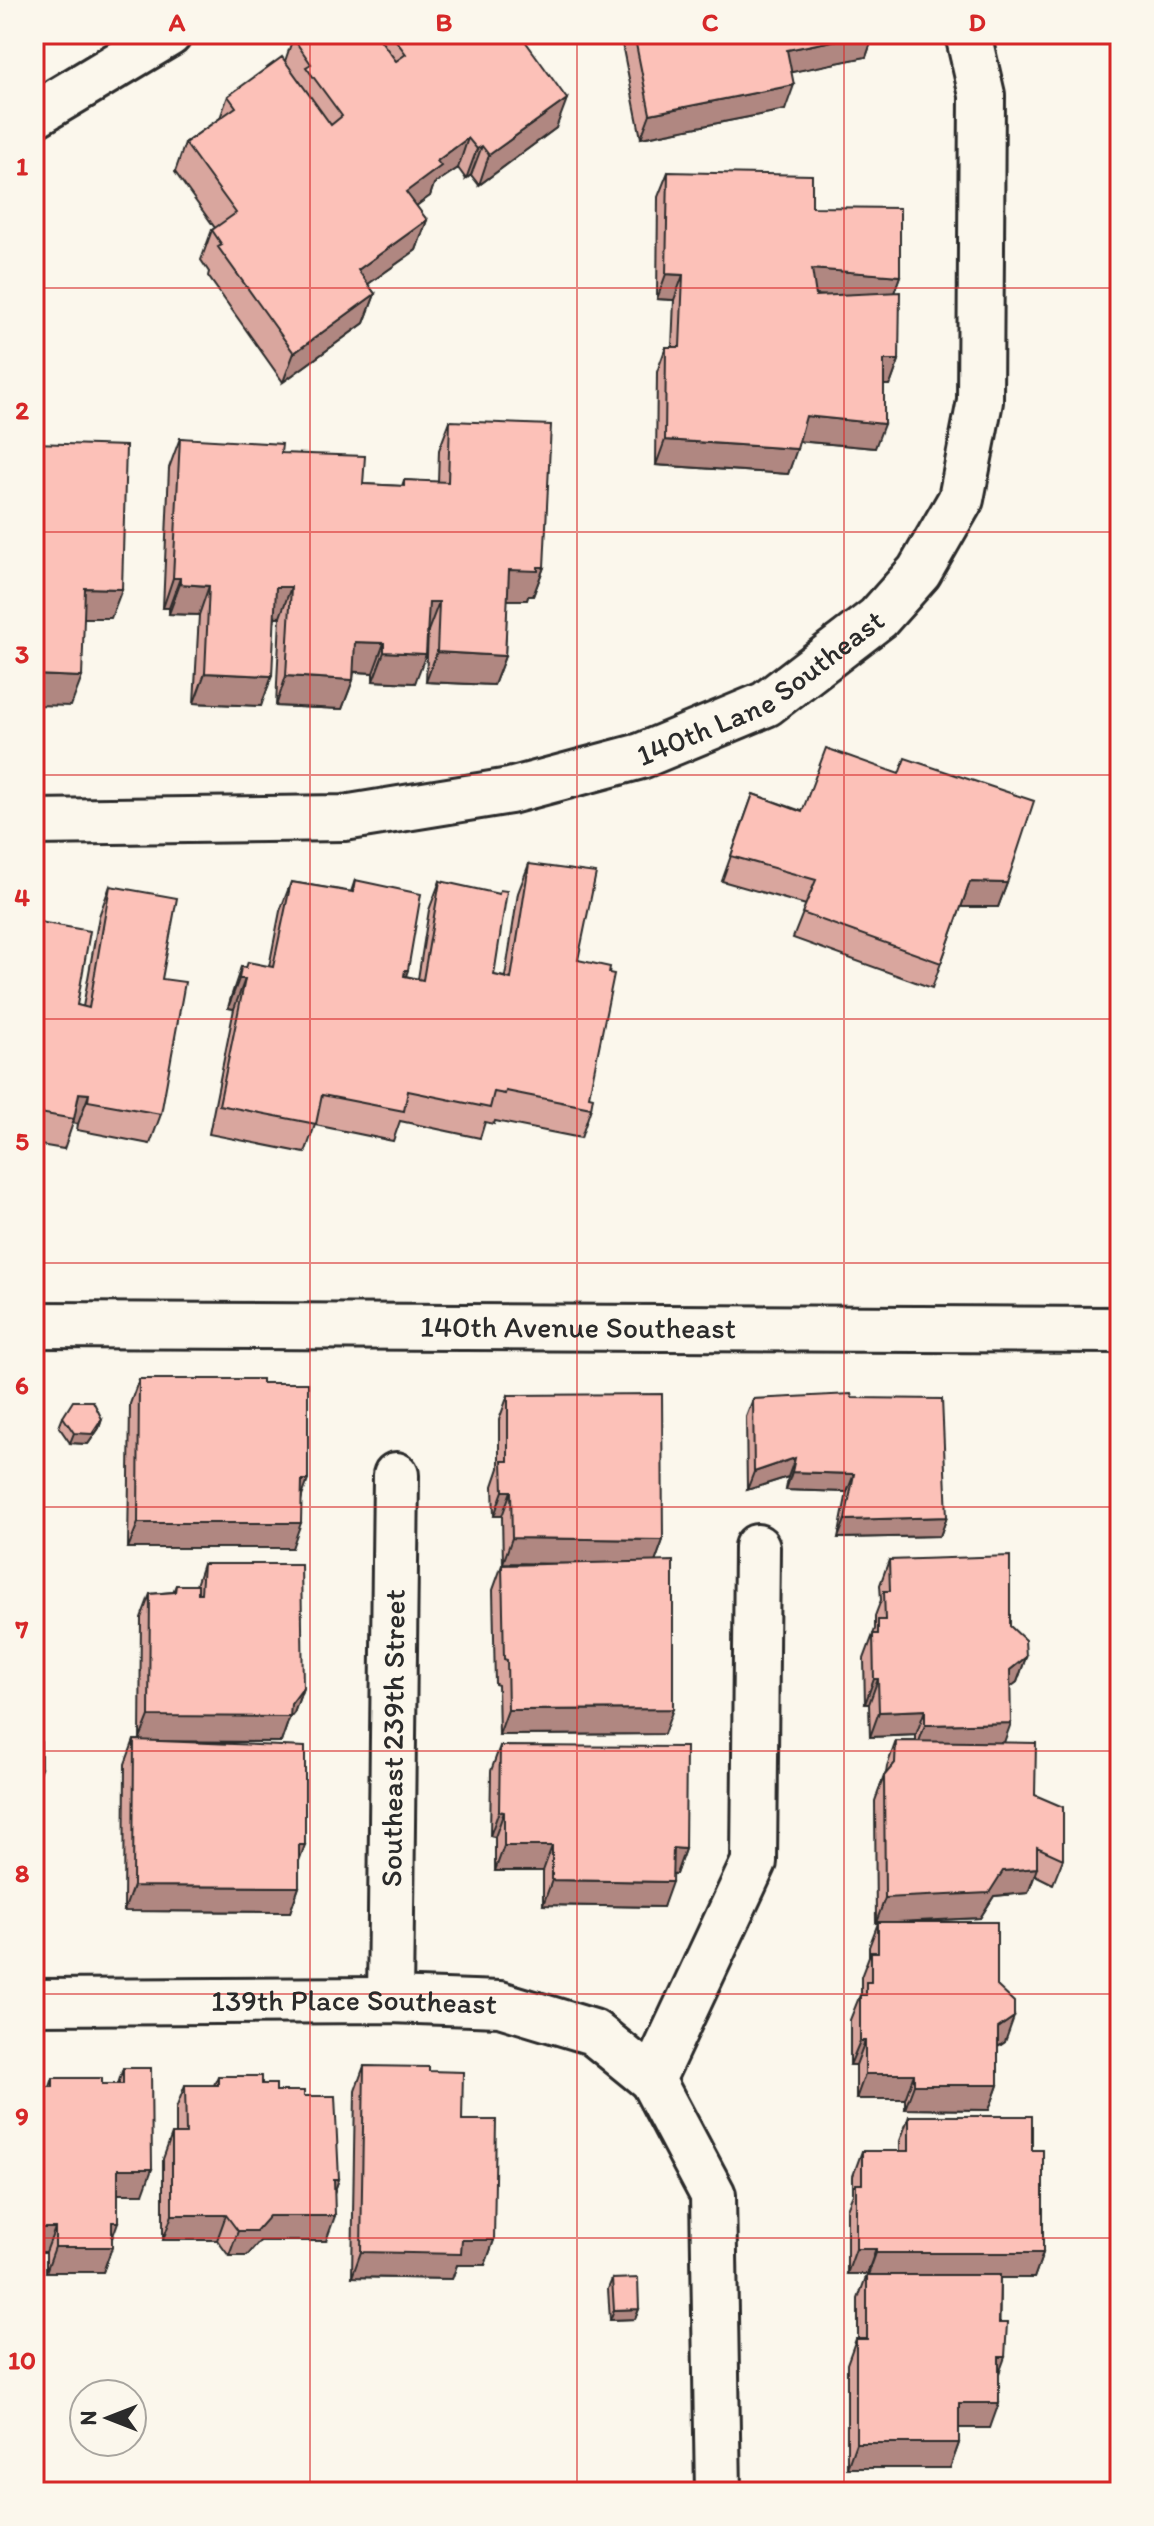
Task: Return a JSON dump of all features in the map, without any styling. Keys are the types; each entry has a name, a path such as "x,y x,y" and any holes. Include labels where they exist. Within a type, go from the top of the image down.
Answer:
{"street":[{"path":"34,115 169,34"},
{"name":"140th Lane Southeast","path":"34,822 344,818 510,791 641,756 766,704 878,618 919,572 961,499 980,401 982,95 968,34"},
{"name":"140th Avenue Southeast","path":"34,1325 1120,1330"},
{"name":"Southeast 239th Street","path":"390,2000 396,1475"},
{"path":"718,2492 713,2195 652,2080 754,1862 757,1547"},
{"name":"139th Place Southeast","path":"34,2002 390,2000 500,2004 593,2032 652,2080"}],"building":[{"path":"298,34 376,34 396,61 406,54 391,34 520,34 567,99 489,155 482,146 477,149 468,138 437,161 441,166 406,192 427,220 358,270 375,294 294,353 218,247 222,245 212,230 236,213 185,143 236,107 228,96 282,57 331,125 342,116 306,67 311,64 293,38"},
{"path":"634,34 867,34 787,50 794,85 650,114"},
{"path":"668,172 812,175 812,207 900,208 900,276 812,269 816,296 900,292 899,360 884,360 884,424 806,416 797,449 665,440 666,347 680,347 683,275 666,274"},
{"path":"450,421 551,425 544,567 538,567 538,571 509,570 505,656 437,652 439,602 429,602 426,654 384,652 384,643 355,642 353,680 286,676 291,587 276,587 272,676 205,673 209,586 180,584 180,578 173,578 180,438 282,444 281,453 365,456 363,484 404,486 404,480 448,482"},
{"path":"34,443 126,446 122,589 85,588 82,677 34,675"},
{"path":"826,748 899,774 905,758 1034,801 1007,883 970,882 941,963 802,913 816,880 731,856 753,794 802,812"},
{"path":"529,864 596,873 578,960 610,967 609,973 614,974 589,1096 593,1097 591,1108 506,1091 505,1094 494,1092 490,1108 408,1091 404,1111 322,1095 316,1124 219,1105 245,979 239,979 241,967 246,968 248,962 273,967 291,882 353,892 355,880 421,894 408,970 405,970 404,976 423,980 440,881 499,894 500,890 507,891 494,975 511,979"},
{"path":"110,886 177,898 162,979 185,982 161,1114 88,1101 89,1094 79,1093 74,1119 34,1112 34,921 90,931 77,1005 89,1008"},
{"path":"139,1379 262,1379 262,1383 308,1383 308,1480 302,1480 301,1523 138,1523"},
{"path":"662,1394 663,1540 512,1538 511,1491 503,1491 502,1461 508,1461 508,1395"},
{"path":"851,1394 852,1398 942,1399 947,1517 845,1520 854,1474 792,1472 795,1458 754,1472 753,1399"},
{"path":"73,1401 93,1401 102,1419 92,1434 74,1433 63,1417"},
{"path":"1010,1556 1010,1626 1025,1640 1026,1657 1010,1670 1011,1723 925,1725 925,1710 879,1712 878,1679 874,1679 873,1634 878,1634 878,1620 885,1620 884,1591 890,1591 889,1560"},
{"path":"673,1561 673,1709 508,1710 502,1565"},
{"path":"203,1564 301,1564 303,1688 291,1704 290,1717 149,1716 150,1594 175,1592 176,1585 198,1585 198,1593 201,1593"},
{"path":"34,1737 41,1737 41,1768 34,1768"},
{"path":"134,1740 305,1747 305,1845 299,1845 299,1887 133,1886"},
{"path":"896,1741 1036,1743 1035,1795 1063,1807 1063,1859 1037,1847 1037,1868 1003,1871 989,1893 885,1898 884,1776 895,1763"},
{"path":"500,1746 686,1747 685,1849 673,1848 672,1882 552,1880 552,1846 504,1846 504,1812 499,1811"},
{"path":"878,1922 997,1922 997,1986 1014,2002 1014,2017 998,2028 998,2085 914,2085 914,2074 865,2074 865,2041 860,2041 860,1995 866,1995 866,1982 871,1982 871,1952 878,1952"},
{"path":"364,2066 429,2067 429,2071 463,2072 462,2120 496,2120 494,2240 462,2240 461,2254 361,2252"},
{"path":"123,2068 151,2068 152,2169 118,2169 118,2222 112,2222 112,2247 55,2247 55,2228 34,2228 34,2080 38,2080 38,2087 53,2087 53,2078 102,2078 102,2084 123,2084"},
{"path":"218,2076 262,2076 262,2084 276,2084 276,2091 304,2091 304,2096 335,2096 339,2179 334,2179 335,2216 269,2216 256,2231 238,2231 226,2215 172,2215 172,2134 186,2134 185,2085 218,2085"},
{"path":"909,2116 1032,2116 1032,2150 1043,2150 1043,2253 876,2253 876,2249 856,2249 856,2184 862,2184 862,2151 909,2151"},
{"path":"867,2275 1000,2275 999,2323 1007,2323 1005,2357 999,2357 999,2403 959,2403 959,2443 856,2443 856,2339 867,2339"},
{"path":"638,2278 639,2309 614,2310 612,2279"},
{"path":"1004,2485 1004,2492 903,2492 903,2488"}]}
